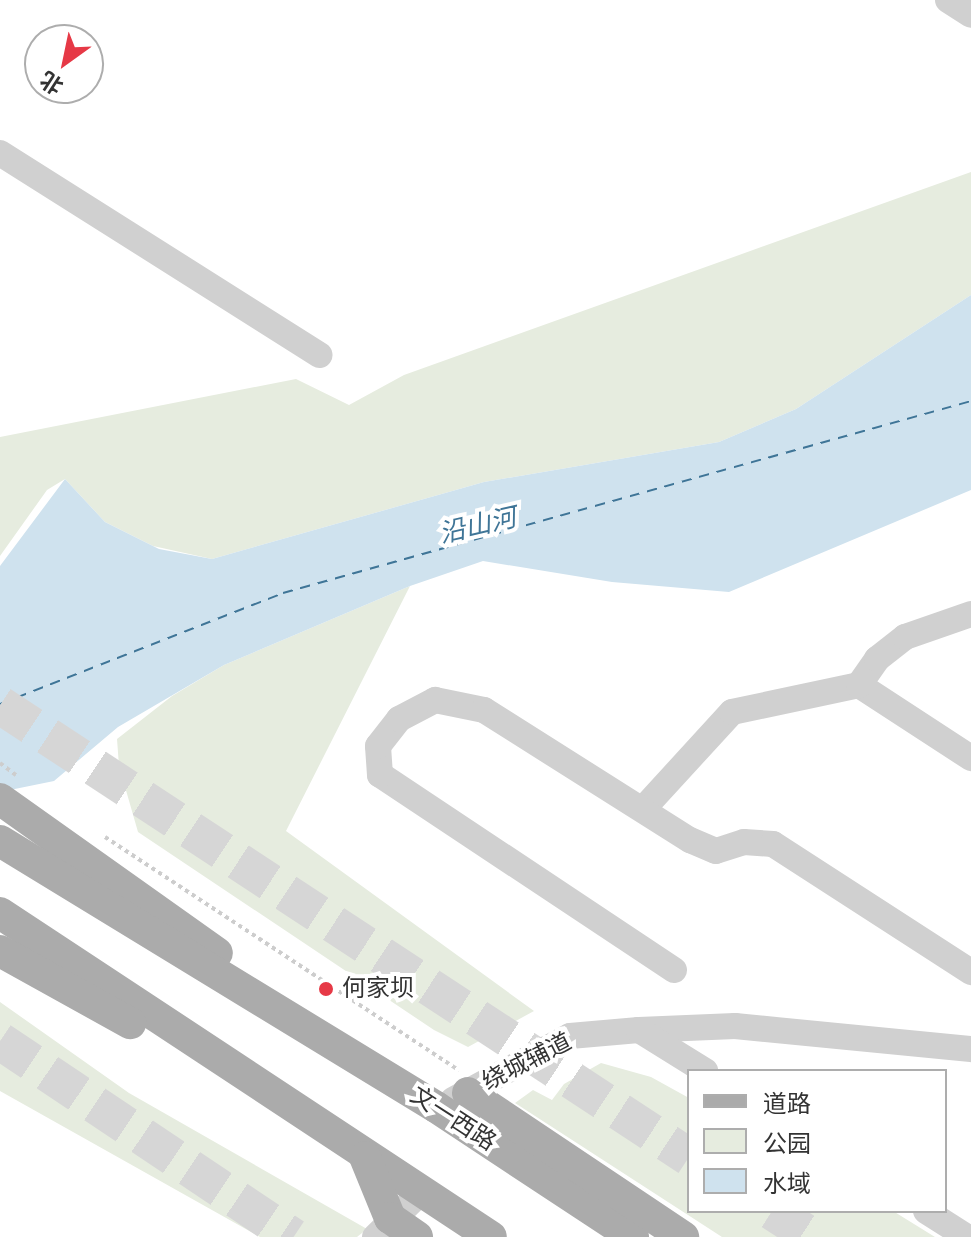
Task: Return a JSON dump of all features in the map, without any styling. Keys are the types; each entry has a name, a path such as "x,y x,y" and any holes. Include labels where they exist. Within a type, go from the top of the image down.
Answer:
{"main road":[{"name":"文一西路","path":"12,790 91,843 225,959 270,1006"},
{"name":"文一西路","path":"0,841 436,1107 633,1237"},
{"path":"0,913 365,1157 491,1237"},
{"path":"0,951 152,1035 222,1062"},
{"path":"474,1090 683,1237"},
{"path":"365,1157 382,1228 417,1237"}],"street":[{"path":"948,0 971,15"},
{"path":"0,153 319,355"},
{"path":"644,808 732,712 859,685 877,659 905,637 971,614"},
{"path":"859,685 971,758"},
{"path":"674,970 380,775 378,746 399,719 435,700 484,710 644,808 690,840 716,851 744,842 773,844 971,972"},
{"name":"绕城辅道","path":"436,1107 474,1090 570,1036 735,1026 971,1049"},
{"path":"639,1030 702,1069"},
{"path":"382,1228 420,1193"},
{"path":"929,1213 967,1237"}],"path":[{"path":"0,763 12,790"},
{"path":"91,843 474,1090"}],"green space":[{"path":"971,172 971,295 796,409 719,442 484,482 212,559 153,546 105,522 65,479 47,490 0,556 0,437 296,379 349,405 404,375"},
{"path":"410,586 286,831 534,1011 468,1047 434,1030 138,832 119,766 117,739 172,696 224,665"},
{"path":"0,1002 129,1093 367,1229 357,1237 260,1237 0,1091"},
{"path":"601,1063 651,1077 687,1097 687,1213 896,1213 935,1237 722,1237 515,1103 533,1090 552,1100 564,1084"}],"water":[{"name":"沿山河","path":"971,295 971,490 729,592 612,582 483,561 410,586 224,665 118,727 54,781 0,792 0,566 65,479 105,522 159,549 212,559 484,482 719,442 796,409"}],"ferry route":[{"path":"0,704 283,593 971,401"}],"tunnel":[{"path":"0,705 687,1156"},
{"path":"0,1041 293,1237"},
{"path":"775,1213 812,1237"}],"place":[{"name":"何家坝","path":"326,989"}]}
